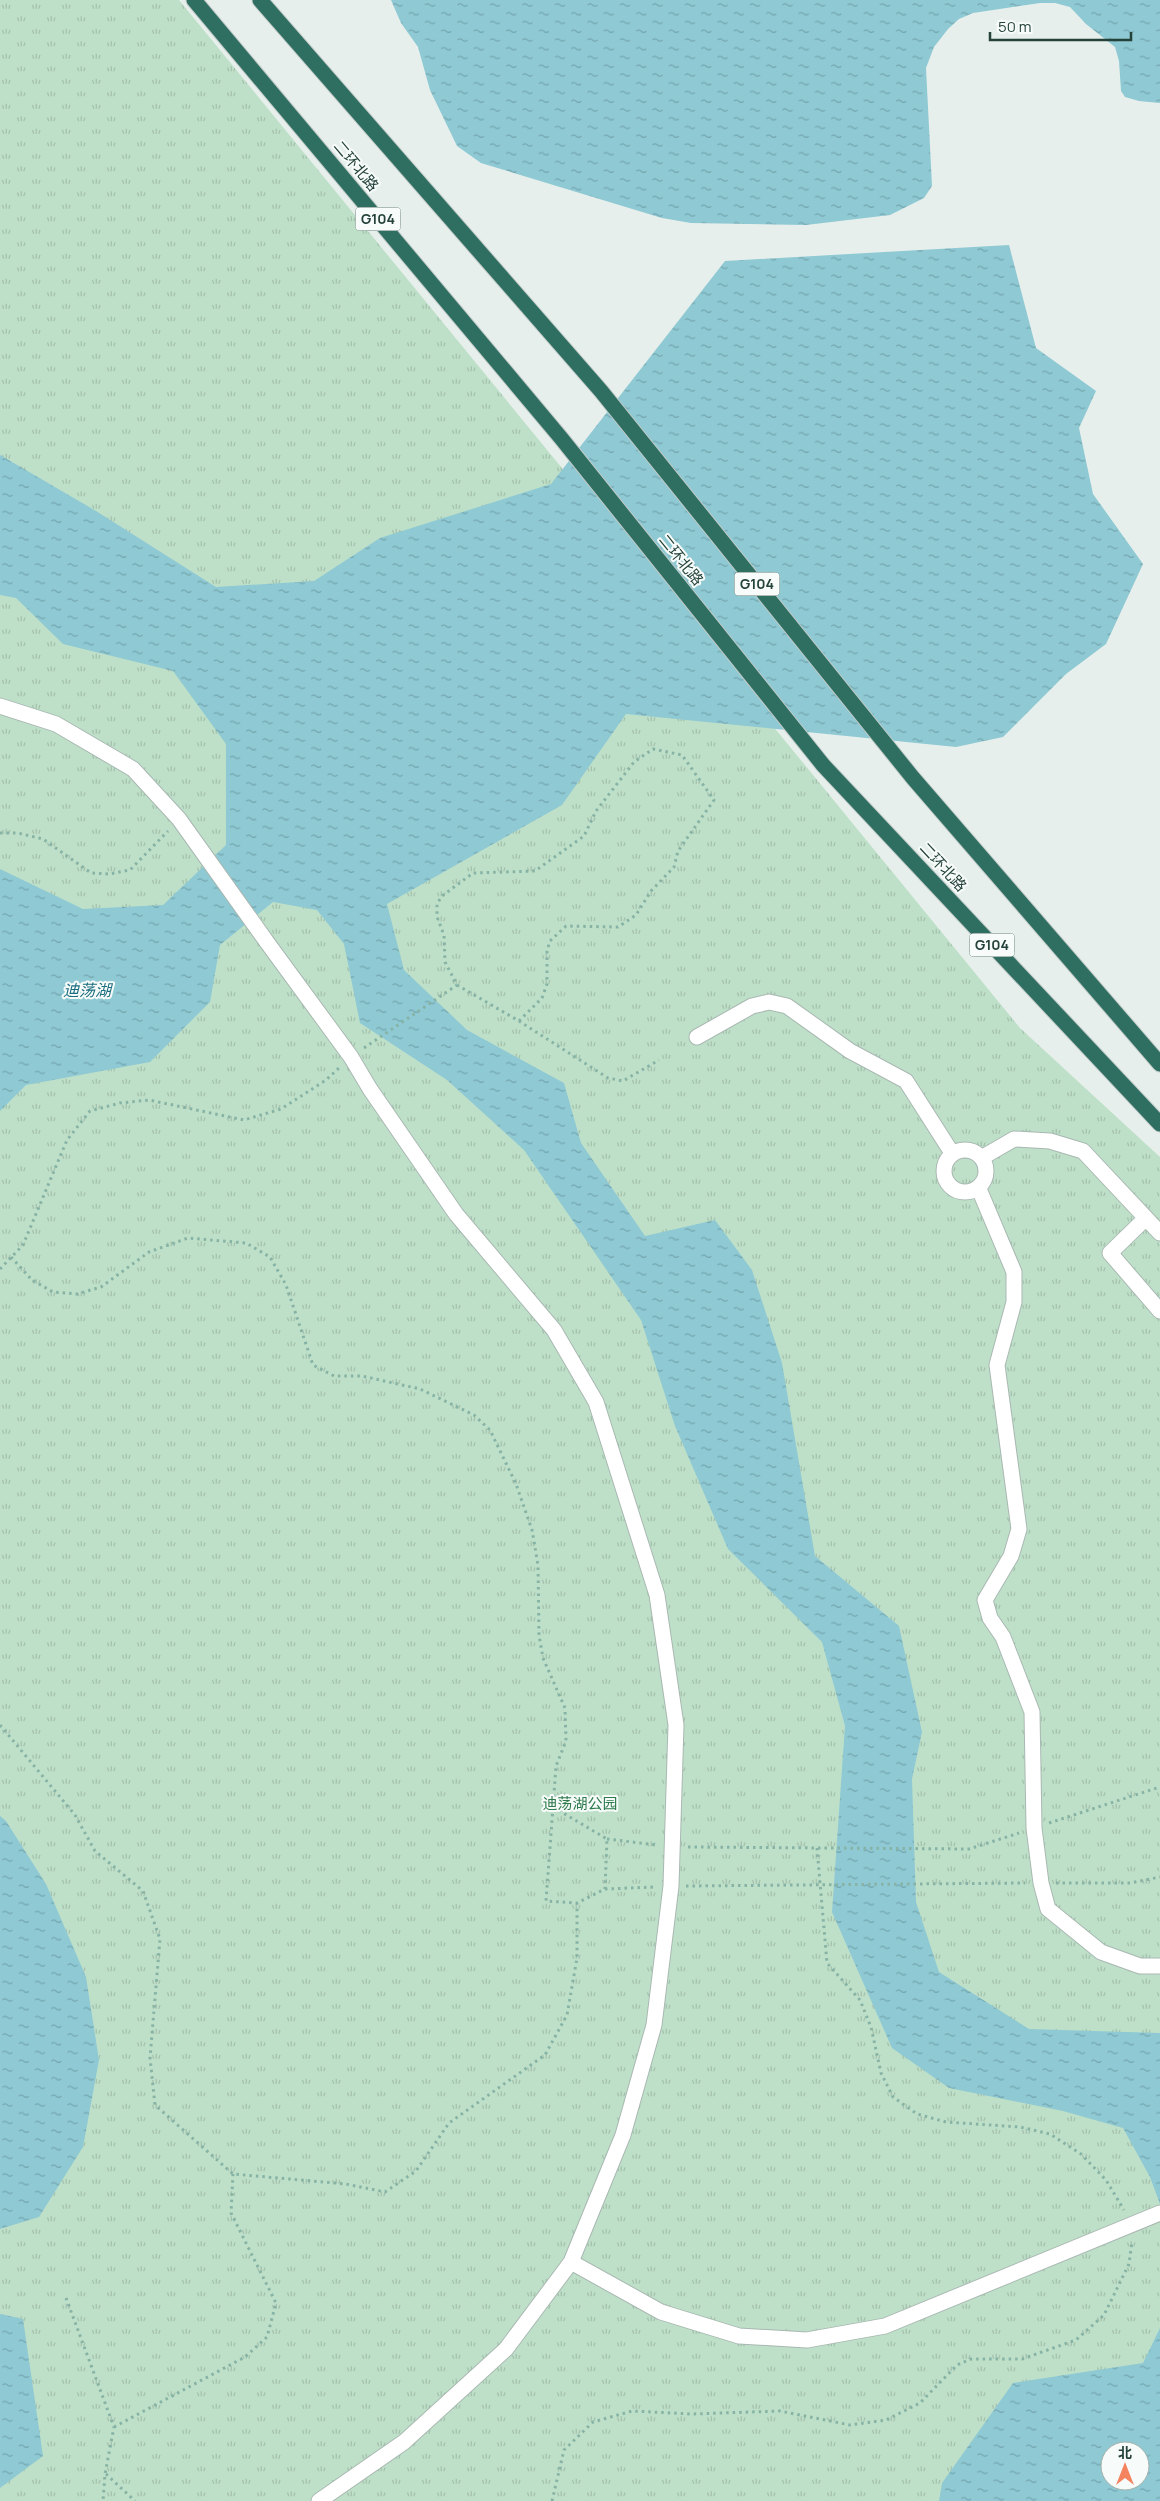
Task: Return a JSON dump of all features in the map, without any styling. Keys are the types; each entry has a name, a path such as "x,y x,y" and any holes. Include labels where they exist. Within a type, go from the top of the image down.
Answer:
{"highway":[{"name":"二环北路","path":"194,0 560,438 823,765 1160,1124"},
{"name":"G104","path":"260,0 601,391 913,778 1160,1064"}],"lane":[{"path":"0,706 56,724 133,769 179,818 268,946 351,1057 370,1089 456,1214 554,1330 596,1402 657,1595 676,1725 671,1886 654,2025 623,2135 571,2262 506,2349 404,2442 319,2501"},
{"path":"697,1038 752,1006 769,1002 787,1006 850,1051 906,1082 952,1153"},
{"path":"983,1157 1014,1140 1050,1141 1083,1151 1160,1233"},
{"path":"968,1149 983,1157 988,1174 979,1189 963,1193 948,1185 943,1168 952,1153 968,1149"},
{"path":"979,1189 1014,1272 1014,1302 997,1365 1019,1529 1011,1556 985,1600 990,1618 1004,1636 1032,1712 1034,1828 1041,1883 1048,1909 1101,1952 1140,1966 1160,1966"},
{"path":"1146,1218 1110,1253 1160,1311"},
{"path":"571,2262 661,2312 739,2336 807,2340 885,2326 1160,2213"}],"path":[{"path":"519,1021 542,998 547,984 547,951 550,941 566,926 618,927 636,915 652,891 674,867 678,851 714,800 682,755 653,749 634,762 596,811 584,836 535,871 473,872 442,896 437,904 437,917 444,935 445,962 457,985 519,1021 608,1078 623,1081 659,1060"},
{"path":"0,833 18,833 43,840 91,873 109,874 130,870 179,818"},
{"path":"0,1268 23,1244 68,1140 90,1111 120,1103 149,1100 244,1120 281,1109 326,1080 351,1057 457,985"},
{"path":"11,1257 32,1280 53,1292 77,1294 101,1287 149,1252 188,1238 246,1243 270,1257 286,1285 313,1365 334,1376 362,1376 420,1389 474,1414 490,1430 516,1484 532,1530 538,1564 539,1635 543,1658 565,1708 566,1741 556,1766 546,1901 577,1902 604,1890 671,1886 1130,1883 1160,1877"},
{"path":"0,1725 75,1815 95,1851 143,1891 160,1939 150,2058 155,2105 233,2174 346,2184 385,2192 416,2171 449,2123 545,2055 567,2015 577,1958 577,1902"},
{"path":"553,1807 607,1839 672,1846 969,1849 1160,1787"},
{"path":"604,1890 607,1839"},
{"path":"552,2501 564,2450 593,2422 632,2411 692,2414 780,2411 850,2425 886,2420 920,2403 957,2365 971,2359 1022,2359 1076,2340 1104,2315 1129,2264 1134,2224 1106,2180 1081,2154 1050,2134 1020,2127 946,2122 917,2114 893,2097 880,2074 871,2027 860,2000 826,1963 818,1884 817,1848"},
{"path":"114,2427 245,2357 268,2337 276,2303 230,2212 233,2174"},
{"path":"66,2298 114,2427 103,2501"},
{"path":"106,2474 135,2501"}],"green space":[{"name":"迪荡湖公园","path":"0,0 179,0 1020,1028 1160,1157 1160,2501 0,2501"}],"water":[{"path":"391,0 1160,0 1160,103 1139,101 1125,97 1121,91 1119,61 1115,47 1086,24 1070,7 1055,3 1040,3 973,13 959,19 948,29 934,47 926,68 932,186 924,198 890,215 806,225 691,223 662,218 481,163 457,146 430,90 418,47 401,23"},
{"name":"迪荡湖","path":"1009,245 1036,348 1096,391 1079,428 1093,494 1143,564 1106,644 1066,674 1003,737 956,747 626,714 562,805 387,904 404,970 467,1030 564,1083 581,1143 645,1236 715,1220 752,1270 782,1363 815,1556 899,1626 922,1732 912,1779 916,1902 939,1972 1029,2029 1160,2033 1160,2204 1150,2177 1123,2128 1063,2111 949,2088 892,2048 832,1912 845,1726 822,1642 728,1549 675,1426 641,1320 524,1150 447,1080 360,1023 344,944 317,910 273,902 220,945 210,1002 150,1062 26,1085 0,1111 0,869 83,909 163,905 226,845 226,744 173,671 63,644 16,598 0,595 0,455 96,511 216,587 314,581 380,538 551,484 725,261"},
{"path":"0,1816 6,1821 46,1884 86,1977 99,2060 83,2147 39,2217 0,2229"},
{"path":"0,2314 23,2319 43,2456 0,2488"},
{"path":"1160,2328 1160,2501 939,2501 942,2483 1013,2383 1143,2363"}]}
